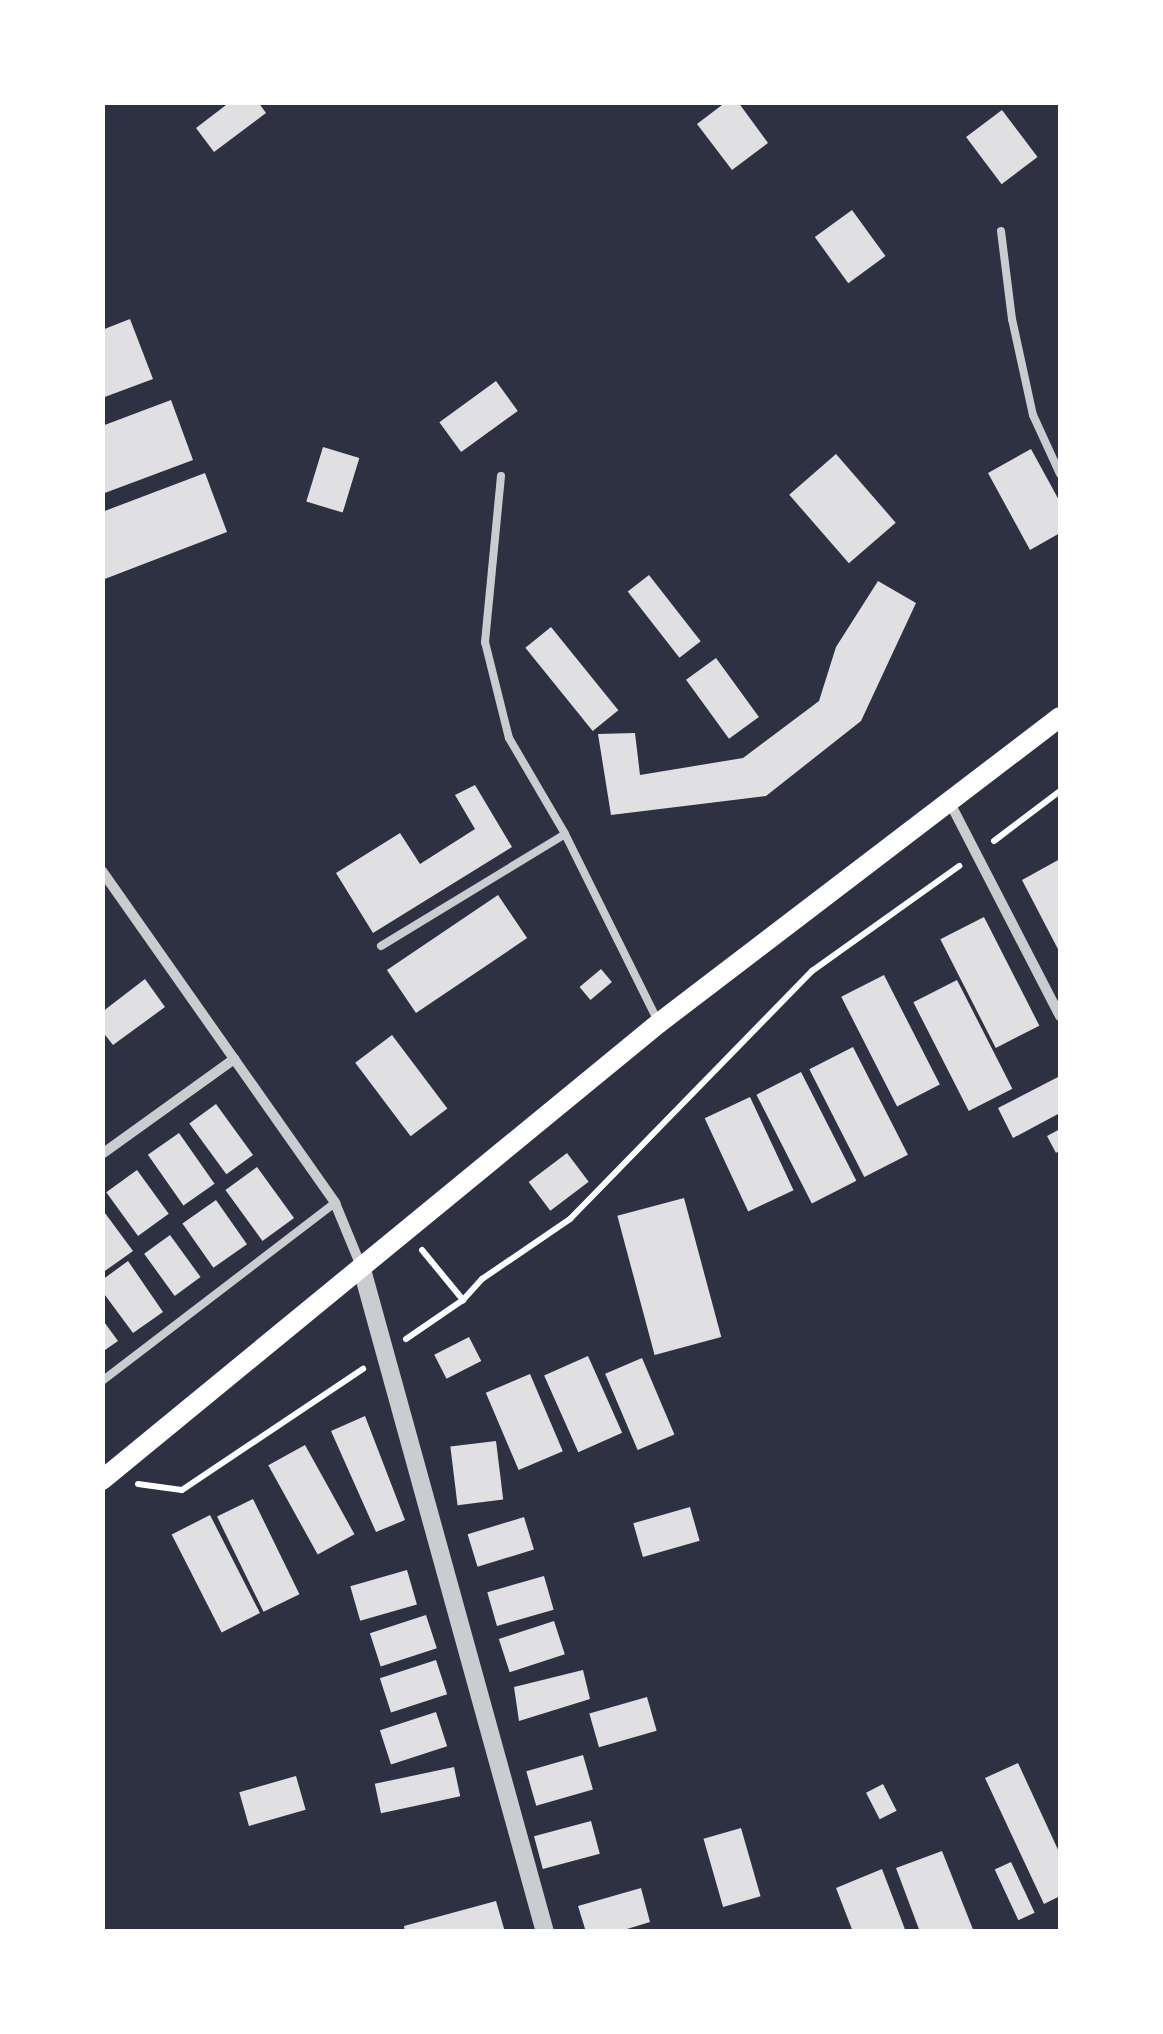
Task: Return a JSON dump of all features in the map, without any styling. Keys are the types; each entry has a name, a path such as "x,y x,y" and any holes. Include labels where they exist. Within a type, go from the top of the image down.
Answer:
{"main road":[{"path":"102,1480 659,1023 1060,717"}],"street":[{"path":"950,803 1060,1016"},
{"path":"102,872 335,1203 361,1266 545,1932"},
{"path":"102,1154 234,1059"}],"lane":[{"path":"1001,232 1012,319 1033,415 1060,474"},
{"path":"501,476 485,642 509,738 565,834 659,1023"},
{"path":"382,946 565,834"},
{"path":"102,1380 335,1203"}],"path":[{"path":"182,1490 386,1354 463,1300 482,1279 570,1220 812,971 854,937 896,914 930,884 979,854 1060,791"},
{"path":"406,1230 463,1300"}],"building":[{"path":"230,102 258,102 266,113 214,152 196,128"},
{"path":"726,102 738,102 768,143 732,170 697,124"},
{"path":"1002,110 1038,157 1002,184 966,137"},
{"path":"852,210 886,256 848,283 815,237"},
{"path":"130,319 153,379 102,398 102,330"},
{"path":"496,381 518,411 461,452 439,422"},
{"path":"171,400 193,460 102,494 102,426"},
{"path":"323,447 359,458 343,513 306,502"},
{"path":"1031,449 1060,502 1060,533 1030,550 988,473"},
{"path":"836,454 896,523 849,563 789,495"},
{"path":"205,473 227,532 102,580 102,512"},
{"path":"649,575 701,641 679,658 628,592"},
{"path":"878,581 916,603 861,721 766,796 611,815 598,734 635,733 640,775 743,758 819,701 836,647"},
{"path":"551,627 618,710 593,731 525,648"},
{"path":"716,658 759,717 729,739 686,680"},
{"path":"475,785 512,847 373,933 336,873 400,833 420,864 475,829 455,795"},
{"path":"1060,859 1060,953 1022,880"},
{"path":"498,895 527,938 416,1013 387,970"},
{"path":"984,917 1039,1026 996,1048 940,939"},
{"path":"601,969 612,982 590,1000 580,987"},
{"path":"884,975 940,1085 897,1106 841,997"},
{"path":"145,979 165,1007 113,1045 102,1031 102,1012"},
{"path":"957,980 1012,1089 969,1111 913,1002"},
{"path":"392,1035 447,1108 411,1136 355,1063"},
{"path":"853,1047 908,1155 864,1177 809,1069"},
{"path":"801,1072 856,1181 812,1203 756,1095"},
{"path":"1060,1076 1060,1113 1013,1138 998,1108"},
{"path":"750,1097 794,1190 748,1211 705,1118"},
{"path":"216,1104 253,1155 226,1174 189,1123"},
{"path":"1060,1129 1060,1150 1056,1153 1047,1136"},
{"path":"179,1133 215,1184 183,1206 148,1155"},
{"path":"567,1153 589,1182 550,1211 529,1182"},
{"path":"257,1167 294,1218 262,1241 225,1190"},
{"path":"137,1170 169,1214 138,1236 106,1192"},
{"path":"684,1198 721,1337 655,1355 617,1216"},
{"path":"216,1200 247,1244 213,1268 182,1224"},
{"path":"102,1209 133,1251 102,1273"},
{"path":"170,1235 201,1277 175,1296 144,1254"},
{"path":"128,1261 163,1312 133,1333 102,1291 102,1280"},
{"path":"102,1319 118,1341 102,1352"},
{"path":"469,1337 481,1361 447,1379 434,1355"},
{"path":"588,1356 622,1433 578,1452 544,1376"},
{"path":"642,1358 674,1434 638,1450 605,1374"},
{"path":"530,1374 563,1451 519,1470 486,1393"},
{"path":"365,1416 405,1520 376,1532 331,1431"},
{"path":"496,1441 503,1500 458,1505 450,1447"},
{"path":"305,1445 354,1534 318,1555 268,1465"},
{"path":"253,1499 299,1594 264,1612 217,1517"},
{"path":"690,1507 700,1541 643,1557 633,1523"},
{"path":"210,1515 260,1613 222,1633 172,1535"},
{"path":"524,1517 534,1550 478,1567 468,1534"},
{"path":"407,1570 417,1605 360,1621 350,1586"},
{"path":"544,1576 554,1610 497,1626 487,1592"},
{"path":"426,1615 437,1648 381,1667 370,1633"},
{"path":"554,1621 565,1654 510,1672 499,1639"},
{"path":"436,1660 447,1694 391,1712 380,1678"},
{"path":"583,1670 590,1699 519,1721 514,1687"},
{"path":"647,1697 657,1731 599,1747 589,1714"},
{"path":"436,1712 447,1746 391,1764 380,1730"},
{"path":"583,1755 593,1790 536,1806 526,1771"},
{"path":"1018,1763 1060,1854 1060,1896 1044,1904 985,1778"},
{"path":"454,1767 460,1796 381,1813 375,1784"},
{"path":"296,1776 306,1810 249,1826 239,1792"},
{"path":"883,1784 897,1811 880,1819 866,1793"},
{"path":"591,1821 600,1854 543,1869 534,1836"},
{"path":"741,1828 761,1896 723,1907 704,1839"},
{"path":"942,1851 974,1932 920,1932 896,1868"},
{"path":"1011,1862 1035,1913 1018,1920 995,1870"},
{"path":"882,1869 906,1932 853,1932 836,1888"},
{"path":"641,1888 650,1922 617,1932 586,1932 578,1906"},
{"path":"496,1901 505,1932 405,1932 404,1926"}]}
